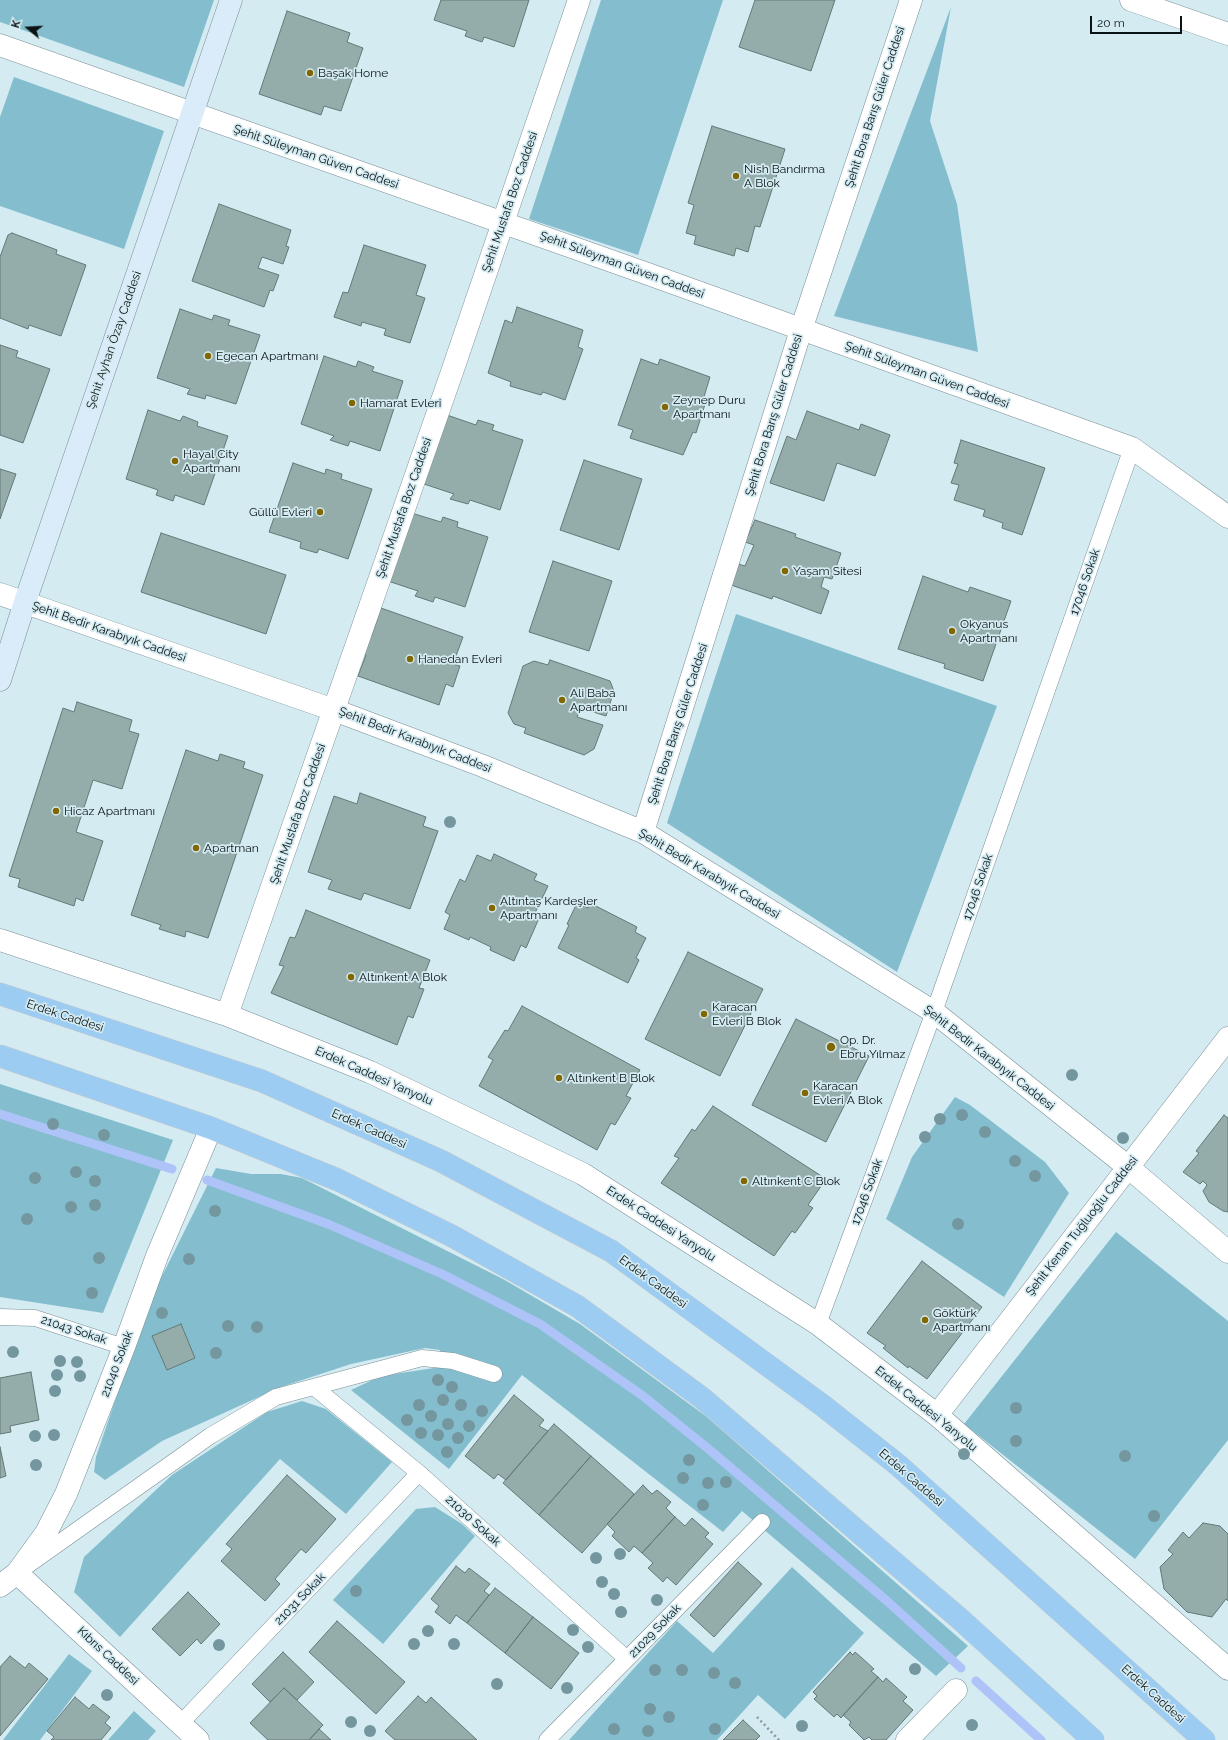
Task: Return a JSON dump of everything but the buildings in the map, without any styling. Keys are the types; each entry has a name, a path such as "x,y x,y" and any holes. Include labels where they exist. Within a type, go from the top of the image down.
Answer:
{"highway":[{"name":"Erdek Caddesi","path":"0,994 262,1081 441,1162 611,1251 822,1405 898,1465 1204,1740"},
{"path":"0,1056 211,1128 338,1180 452,1236 577,1306 708,1403 960,1619 1093,1740"}],"main road":[{"name":"Şehit Ayhan Özay Caddesi","path":"0,680 25,602 231,0"}],"street":[{"name":"Şehit Mustafa Boz Caddesi","path":"227,1015 579,0"},
{"name":"Şehit Bora Barış Güler Caddesi","path":"644,832 801,330 911,0"},
{"path":"1131,0 1228,34"},
{"name":"Şehit Süleyman Güven Caddesi","path":"0,45 192,114 503,222 1132,448 1228,517"},
{"name":"Şehit Bedir Karabıyık Caddesi","path":"0,594 334,710 483,766 644,832 934,1012 1128,1167 1228,1252"},
{"name":"Erdek Caddesi Yanyolu","path":"0,940 227,1015 370,1072 584,1174 818,1324 937,1414 1228,1669"},
{"name":"Şehit Kenan Tuğluoğlu Caddesi","path":"937,1414 1228,1038"},
{"name":"21040 Sokak","path":"0,1586 17,1573 46,1533 66,1494 124,1347 157,1256 211,1128"},
{"name":"Kıbrıs Caddesi","path":"17,1573 198,1740"},
{"path":"907,1740 956,1690"}],"lane":[{"name":"17046 Sokak","path":"818,1324 934,1012 1132,448"},
{"name":"21043 Sokak","path":"0,1317 35,1318 124,1347"},
{"path":"17,1573 210,1436 276,1397 422,1358 453,1361 494,1374"},
{"name":"21030 Sokak","path":"314,1388 419,1473 627,1659"},
{"name":"21031 Sokak","path":"180,1724 419,1473"},
{"name":"21029 Sokak","path":"548,1740 762,1522"}],"path":[{"path":"757,1717 779,1740"}],"shaded area":[{"path":"0,0 214,0 184,87 0,22"},
{"path":"601,0 723,0 638,255 529,219"},
{"path":"951,7 930,121 957,204 978,352 834,316"},
{"path":"14,77 164,131 124,249 0,206 0,117"},
{"path":"736,614 997,706 897,972 667,823"},
{"path":"0,1084 173,1140 103,1313 0,1297"},
{"path":"955,1097 970,1105 1045,1162 1069,1193 1004,1297 886,1219 912,1157"},
{"path":"216,1168 251,1174 281,1174 302,1178 503,1279 580,1324 707,1417 968,1646 936,1676 742,1511 723,1532 522,1375 449,1469 351,1390 381,1376 434,1368 440,1350 425,1348 351,1364 281,1387 162,1441 105,1480 94,1472 96,1457 147,1306"},
{"path":"1116,1232 1228,1321 1228,1440 1135,1559 964,1424"},
{"path":"302,1401 326,1409 392,1462 346,1514 280,1459 120,1637 74,1592 84,1557 172,1475 267,1412"},
{"path":"435,1507 462,1524 475,1536 383,1644 333,1600 416,1509"},
{"path":"792,1567 864,1633 785,1719 758,1695 717,1740 569,1740 677,1621 713,1653"},
{"path":"69,1654 92,1671 40,1740 3,1740"},
{"path":"134,1711 156,1731 148,1740 108,1740"}],"waterway":[{"path":"0,1114 172,1169"},
{"path":"207,1180 328,1224 442,1274 540,1324 643,1396 711,1451 887,1601 961,1668"},
{"path":"976,1681 1041,1740"}],"place":[{"name":"Başak Home","path":"310,73"},
{"name":"Nish Bandırma A Blok","path":"736,176"},
{"name":"Egecan Apartmanı","path":"208,356"},
{"name":"Hamarat Evleri","path":"352,403"},
{"name":"Zeynep Duru Apartmanı","path":"665,407"},
{"name":"Hayal City Apartmanı","path":"175,461"},
{"name":"Güllü Evleri","path":"320,512"},
{"name":"Yaşam Sitesi","path":"785,571"},
{"name":"Okyanus Apartmanı","path":"952,631"},
{"name":"Hanedan Evleri","path":"410,659"},
{"name":"Ali Baba Apartmanı","path":"562,700"},
{"name":"Hicaz Apartmanı","path":"56,811"},
{"name":"Apartman","path":"196,848"},
{"name":"Altıntaş Kardeşler Apartmanı","path":"492,908"},
{"name":"Altınkent A Blok","path":"351,977"},
{"name":"Karacan Evleri B Blok","path":"704,1014"},
{"name":"Op. Dr. Ebru Yılmaz","path":"831,1047"},
{"name":"Altınkent B Blok","path":"559,1078"},
{"name":"Karacan Evleri A Blok","path":"805,1093"},
{"name":"Altınkent C Blok","path":"744,1181"},
{"name":"Göktürk Apartmanı","path":"925,1320"}]}
